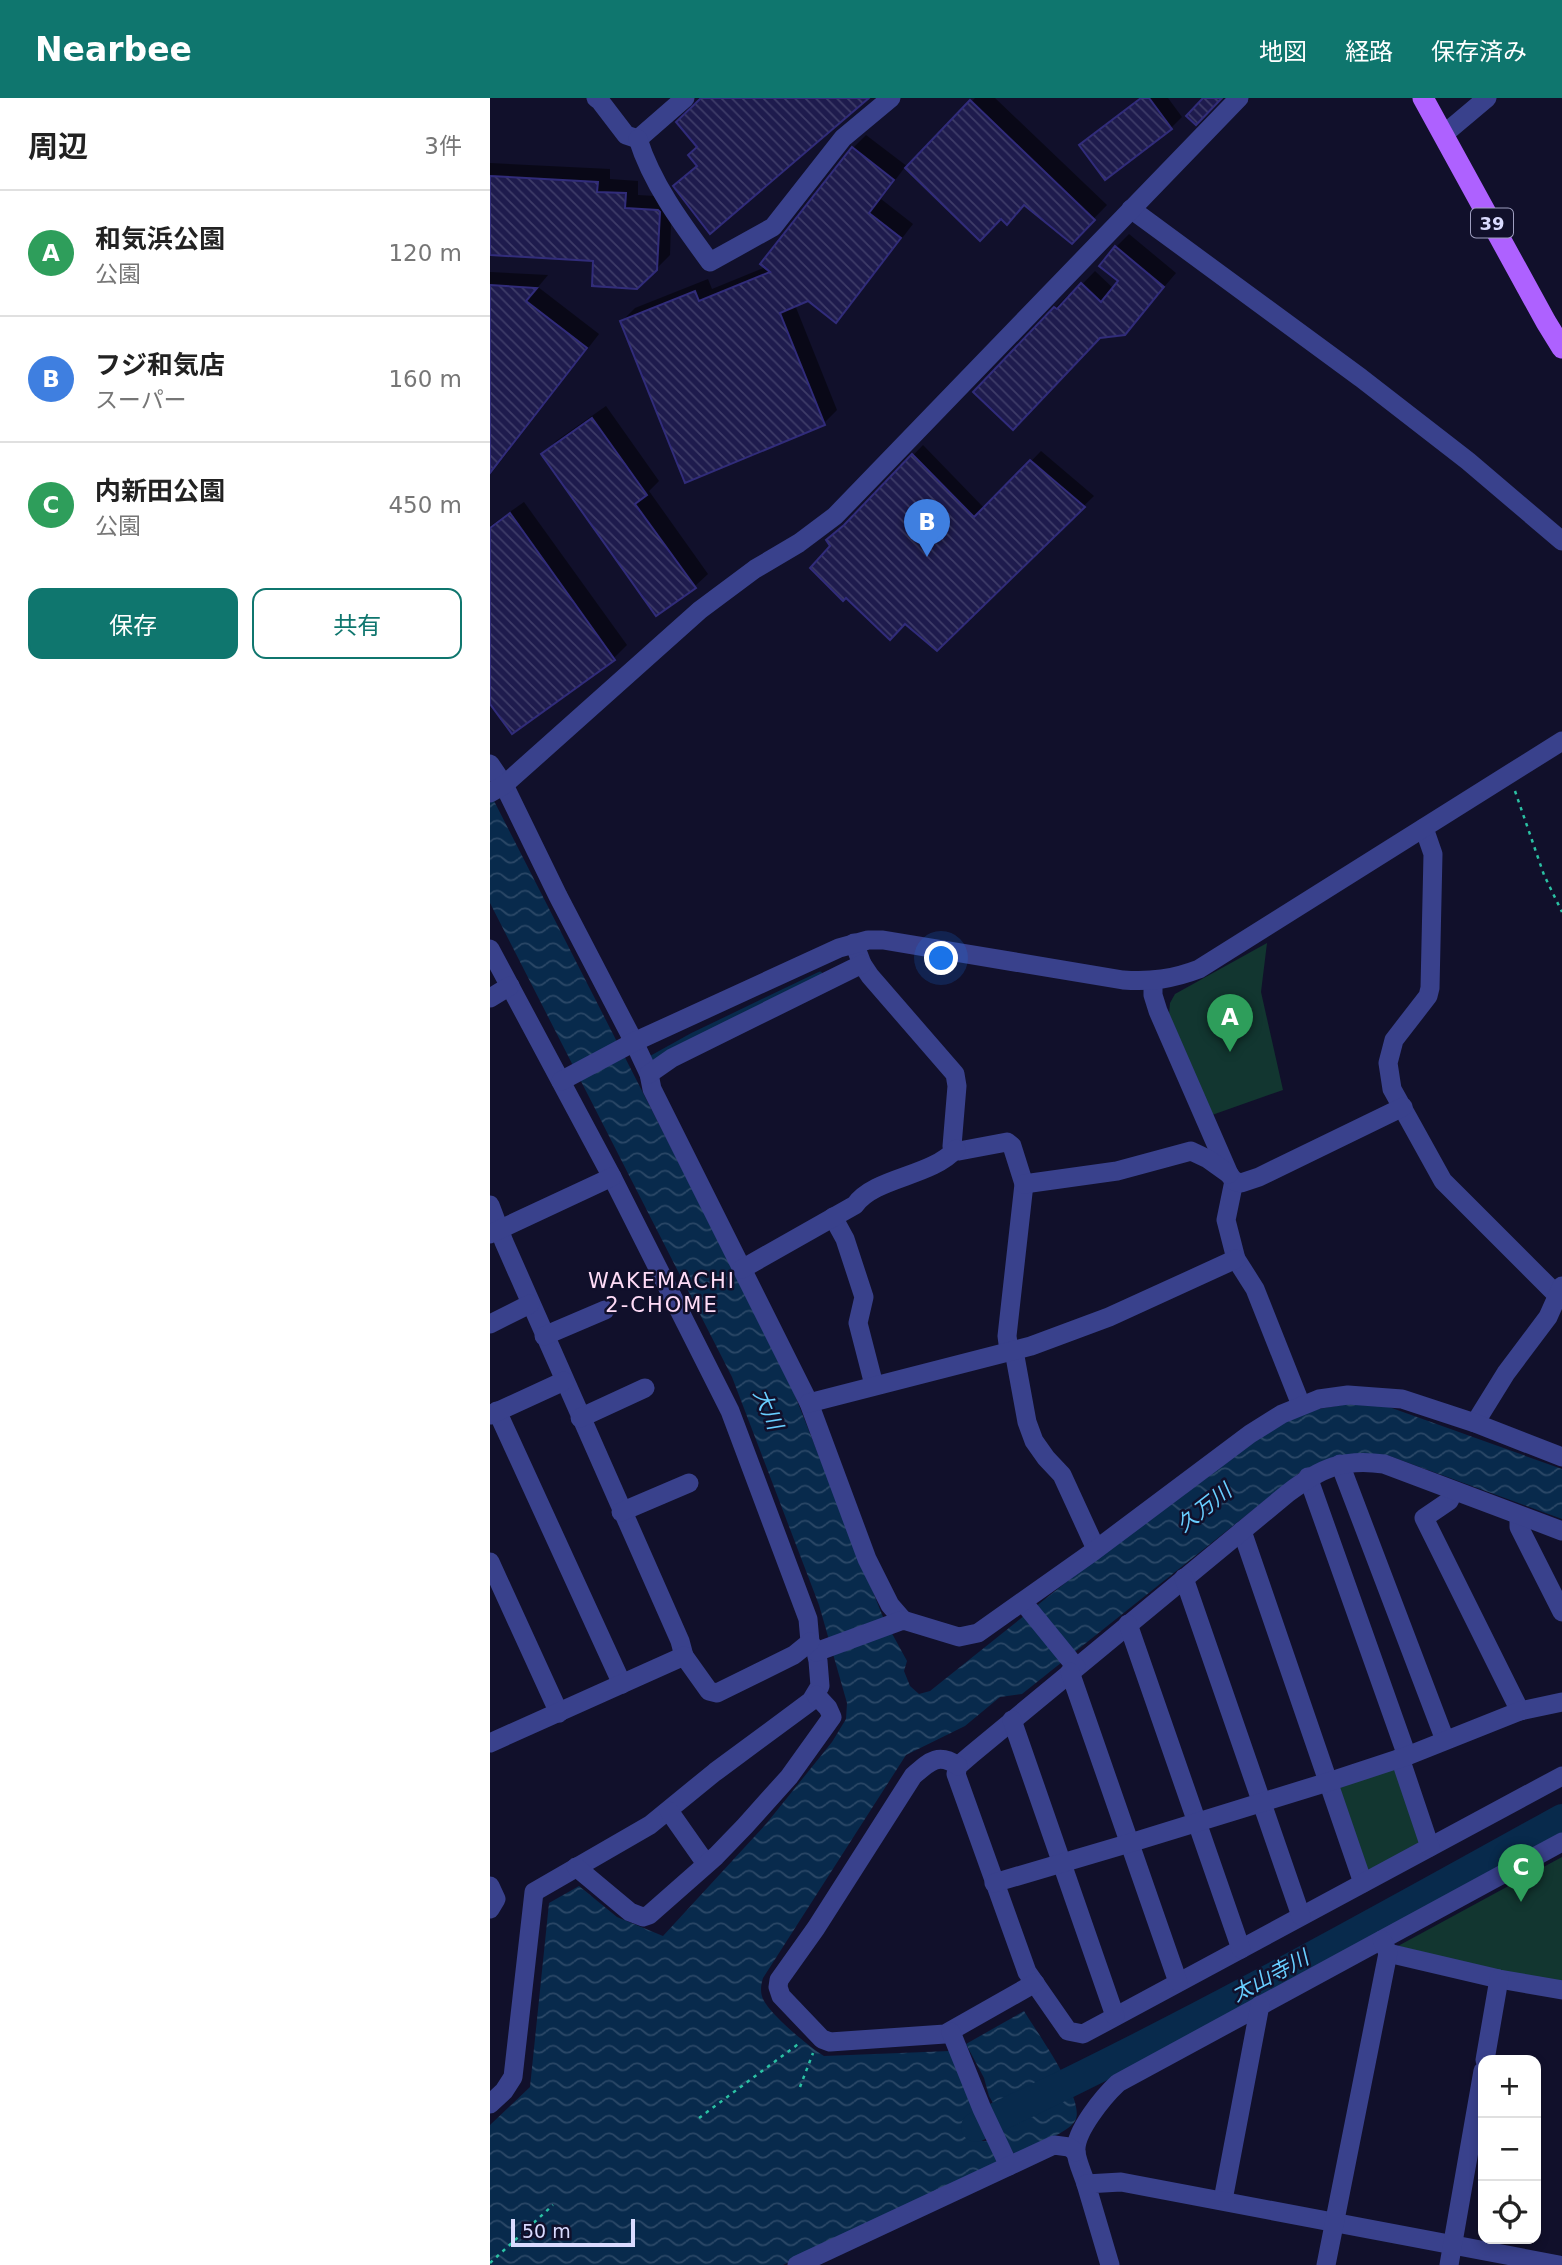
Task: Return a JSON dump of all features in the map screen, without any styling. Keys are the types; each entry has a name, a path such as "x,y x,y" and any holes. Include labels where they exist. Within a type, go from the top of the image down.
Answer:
{"main road":[{"name":"39","path":"1423,98 1562,348"}],"street":[{"path":"596,98 626,135 638,139"},
{"path":"638,139 685,98"},
{"path":"638,139 643,156 677,218 709,262 773,227 843,138 891,98"},
{"path":"497,789 700,610 755,569 799,543 835,516 1239,98"},
{"path":"1443,135 1488,98"},
{"path":"1131,209 1361,377 1468,461 1562,541"},
{"path":"564,1080 639,1057 839,948 861,941 883,940 1123,980 1153,981 1180,976 1199,969 1562,741"},
{"path":"490,764 497,789 558,896 809,1403 867,1559 898,1621"},
{"path":"1424,828 1433,854 1430,988 1394,1040 1388,1063 1392,1089 1443,1181 1559,1290 1548,1317 1506,1373 1475,1423"},
{"path":"861,941 862,964 893,1005 955,1074 957,1086 952,1146 959,1151 1006,1142 1012,1146 1024,1184 1007,1336 1034,1441 1045,1458 1062,1475 1096,1549"},
{"path":"490,950 564,1080 730,1411 808,1619 817,1648 820,1686 816,1695 650,1825 534,1892 513,2077 504,2091 490,2104"},
{"path":"639,1057 672,1058 862,964"},
{"path":"1153,981 1153,995 1158,1011 1232,1178 1226,1220 1236,1259 1255,1289 1301,1405"},
{"path":"490,998 510,986"},
{"path":"1191,1151 1208,1159 1241,1184 1403,1107"},
{"path":"1024,1184 1117,1171 1191,1151 1206,1139 1210,1129"},
{"path":"742,1269 875,1190 946,1160 956,1149"},
{"path":"495,1231 612,1177"},
{"path":"490,1205 495,1231 680,1642 684,1657 709,1691 717,1693 794,1655 898,1621 958,1637 978,1633 1026,1605 1250,1434 1282,1414 1319,1399 1348,1395 1402,1399 1475,1423 1562,1457"},
{"path":"833,1217 845,1239 864,1297 858,1323 874,1385"},
{"path":"809,1403 1012,1351 1109,1317 1236,1259"},
{"path":"490,1324 530,1304"},
{"path":"544,1336 605,1310"},
{"path":"564,1381 494,1413 622,1684"},
{"path":"580,1418 645,1388"},
{"path":"1562,1531 1384,1464 1359,1461 1340,1464 1308,1477 1128,1624 1072,1666 958,1766 956,1774 1027,1972 1068,2031 1083,2034 1562,1776"},
{"path":"1340,1464 1445,1740"},
{"path":"1308,1477 1404,1757 1430,1847"},
{"path":"621,1512 688,1483"},
{"path":"1454,1491 1449,1501 1424,1517 1520,1711"},
{"path":"1519,1516 1519,1527 1562,1612"},
{"path":"1242,1531 1363,1883"},
{"path":"490,1562 559,1713"},
{"path":"1184,1578 1301,1916"},
{"path":"1026,1605 1072,1666 1178,1982"},
{"path":"1128,1624 1241,1949"},
{"path":"492,1737 559,1713 684,1657"},
{"path":"576,1867 630,1912 643,1917 649,1915 716,1856 797,1766 832,1717 816,1695"},
{"path":"994,1882 1328,1782 1404,1757 1520,1711 1562,1702"},
{"path":"1012,1720 1115,2016"},
{"path":"958,1766 948,1759 940,1758 932,1760 913,1776 817,1928 779,1980 781,1996 822,2039 830,2042 951,2032 1035,1983"},
{"path":"669,1811 702,1858"},
{"path":"1110,2265 1076,2152 1080,2135 1102,2098 1118,2083 1260,2005 1385,1946 1562,1842"},
{"path":"490,1886 496,1899 490,1909"},
{"path":"1385,1946 1499,1979 1562,1990"},
{"path":"1326,2265 1385,1946"},
{"path":"1486,2055 1499,1979"},
{"path":"1223,2200 1260,2005"},
{"path":"951,2032 982,2109 1009,2166"},
{"path":"1451,2256 1478,2100"},
{"path":"797,2265 1054,2146 1062,2144 1076,2152"},
{"path":"1086,2184 1121,2182 1335,2222 1451,2256 1559,2265 1562,2251"}],"path":[{"path":"1509,775 1544,875 1562,912"},
{"path":"699,2118 803,2039"},
{"path":"800,2087 815,2050"},
{"path":"490,2263 553,2205"}],"green space":[{"path":"1267,943 1261,992 1283,1090 1212,1115 1169,1014 1170,1003 1175,994"},
{"path":"1395,1767 1421,1845 1366,1873 1336,1786"},
{"path":"1562,1857 1562,1987 1398,1946"}],"water":[{"path":"490,793 786,1373 883,1617 907,1661 904,1671 910,1686 919,1694 930,1691 1159,1508 1274,1427 1313,1410 1348,1404 1389,1407 1562,1469 1562,1519 1387,1455 1344,1456 1303,1470 1022,1694 1000,1697 965,1726 906,1755 763,1978 762,1995 785,2025 824,2056 950,2051 978,2112 971,2117 982,2141 990,2141 999,2162 783,2265 490,2265 490,2125 530,2087 549,1903 579,1886 617,1917 663,1936 766,1824 832,1742 846,1719 847,1703 819,1605 732,1377 490,903"},
{"path":"1024,2011 1049,2049 1074,2098 1077,2111 1075,2121 1064,2131 1014,2154 989,2109 994,2105 984,2078 966,2044"}],"building":[{"path":"701,98 869,98 710,234 673,186 697,166 688,155 697,147 676,122"},
{"path":"1141,98 1149,98 1172,129 1105,180 1079,145"},
{"path":"1203,98 1222,98 1196,125 1186,116"},
{"path":"970,100 1095,220 1072,244 1024,205 1007,225 1001,219 980,241 905,168"},
{"path":"852,147 894,180 869,213 901,238 836,323 808,301 780,313 825,425 685,483 620,321 695,291 699,301 770,272 760,264"},
{"path":"490,176 598,182 597,192 626,193 625,208 658,210 657,270 637,289 592,286 593,261 490,255"},
{"path":"1115,246 1164,287 1125,335 1100,338 1013,430 973,392 1054,307 1057,309 1081,283 1101,302 1118,281 1099,266"},
{"path":"490,285 537,288 526,301 587,348 490,473"},
{"path":"592,418 647,495 635,504 696,588 656,616 541,454"},
{"path":"912,454 974,517 1030,460 1085,507 937,651 905,624 890,640 846,598 843,601 810,568 830,546 826,540 844,525"},
{"path":"510,513 615,660 512,734 490,704 490,528"}],"waterway":[{"path":"648,1060 693,1035 820,974"},
{"name":"太山寺川","path":"976,2127 1198,2017 1562,1819"}],"place":[{"name":"フジ和気店","path":"927,557"},
{"name":"和気浜公園","path":"1230,1052"},
{"name":"内新田公園","path":"1521,1902"}],"district":[{"name":"WAKEMACHI 2-CHOME","path":"662,1293"}],"water label":[{"name":"大川","path":"768,1409"},
{"name":"久万川","path":"1204,1508"}]}
